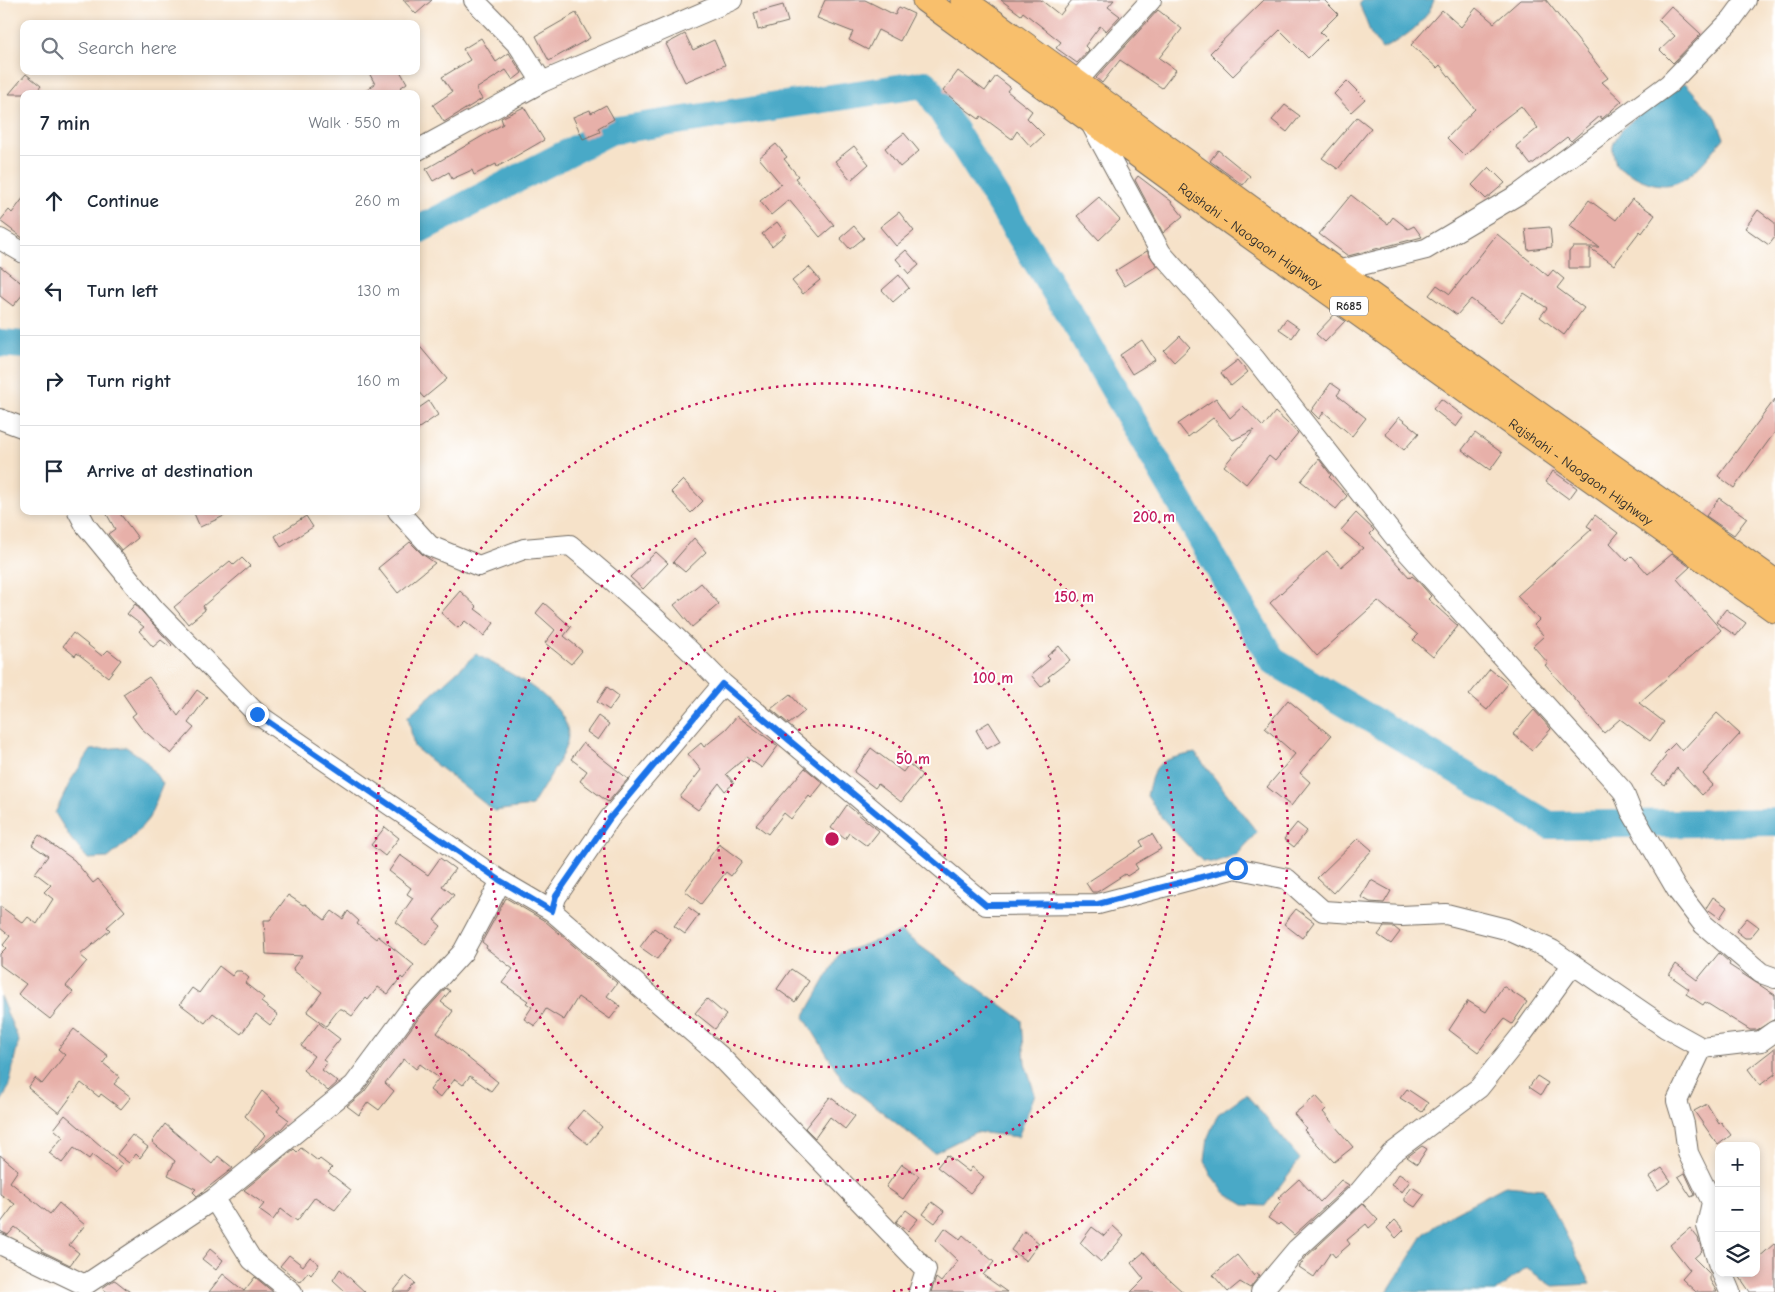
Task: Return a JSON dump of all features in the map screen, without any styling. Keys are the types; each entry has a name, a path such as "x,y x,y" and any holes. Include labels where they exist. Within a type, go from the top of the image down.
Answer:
{"main road":[{"name":"Rajshahi - Naogaon Highway","path":"925,0 1088,119 1140,143 1337,271 1633,495 1775,610"},
{"name":"Rajshahi - Naogaon Highway","path":"963,0 1076,82 1140,143 1633,495 1775,582"}],"street":[{"path":"474,0 519,46 542,82"},
{"path":"420,149 542,82 732,0"},
{"path":"1076,82 1151,0"},
{"path":"1337,271 1426,248 1519,194 1669,84 1732,19 1746,0"},
{"path":"1088,119 1161,252 1255,360 1401,545 1623,791 1630,811 1661,864 1677,890 1703,924 1761,973 1775,978"},
{"path":"0,238 20,250"},
{"path":"0,419 20,426"},
{"path":"80,515 86,526 155,610 257,714 501,881 552,911 719,1055 926,1270 919,1292"},
{"path":"402,515 430,546 479,566 524,549 570,545 634,598 688,648 722,684 986,905 1098,904 1236,868 1287,879 1323,911 1402,916 1446,914 1506,929 1552,950 1666,1028 1702,1048 1761,1041 1775,1031"},
{"path":"552,911 556,896 610,818 722,684"},
{"path":"0,1244 85,1285 214,1199 354,1085 409,1011 463,952 501,881"},
{"path":"1261,1292 1297,1249 1360,1191 1391,1154 1479,1088 1523,1034 1573,964"},
{"path":"1702,1048 1677,1101 1684,1124 1688,1153 1712,1202 1707,1226 1715,1253"},
{"path":"214,1199 252,1260 292,1292"},
{"path":"1724,1277 1730,1292"}],"water":[{"path":"1362,0 1434,0 1420,23 1398,40 1382,49 1371,34 1359,3"},
{"path":"1685,83 1716,117 1724,138 1711,154 1688,176 1677,183 1665,185 1651,183 1635,177 1616,165 1613,146 1624,128 1644,110"},
{"path":"476,654 535,689 550,701 561,714 567,728 565,748 532,806 494,811 414,747 408,716"},
{"path":"126,747 145,760 163,784 149,818 133,837 108,858 88,859 71,839 55,813 71,780 91,750"},
{"path":"1195,753 1257,832 1237,855 1216,863 1202,861 1162,818 1147,796 1156,768 1167,760"},
{"path":"901,932 1022,1020 1025,1063 1035,1094 1018,1137 976,1132 934,1153 844,1082 804,1017 840,953"},
{"path":"0,996 19,1041 10,1082 0,1103"},
{"path":"1246,1094 1300,1159 1265,1206 1244,1205 1226,1194 1210,1174 1205,1161 1208,1137 1218,1114"},
{"path":"1505,1186 1543,1189 1591,1284 1553,1286 1526,1268 1495,1292 1387,1292 1424,1234 1450,1215"}],"building":[{"path":"403,0 432,0 416,14"},
{"path":"825,0 865,0 895,15 899,7 914,14 900,41 878,30 868,50 849,40 853,32 817,18"},
{"path":"1001,0 1041,0 1060,15 1072,0 1114,0 1108,7 1120,16 1106,31 1100,26 1085,46 1089,50 1077,63 1056,48 1061,42 1023,12 1021,15"},
{"path":"1264,0 1324,0 1338,14 1320,32 1327,39 1308,58 1280,30 1233,76 1210,53"},
{"path":"1520,0 1546,0 1608,78 1602,82 1622,101 1602,119 1600,116 1571,141 1567,137 1531,165 1516,146 1538,128 1521,106 1491,129 1465,156 1447,138 1475,109 1440,65 1437,68 1411,45 1442,10 1461,27 1476,8 1494,23"},
{"path":"783,5 788,22 758,30 754,13"},
{"path":"1671,6 1701,34 1673,63 1660,50 1675,36 1658,20"},
{"path":"1158,10 1182,29 1159,58 1176,70 1162,88 1120,60 1102,83 1096,78"},
{"path":"576,13 590,38 549,61 536,36"},
{"path":"685,34 693,50 714,40 725,65 685,82 666,44"},
{"path":"481,38 496,62 509,53 522,73 513,80 506,70 476,89 482,99 444,122 433,105 452,92 442,77 470,60 463,49"},
{"path":"958,71 985,91 996,76 1010,87 1007,91 1032,111 1027,118 1044,135 1031,147 1017,131 1012,139 981,116 979,119 968,111 943,91"},
{"path":"25,75 41,86 38,90 20,90 20,94 9,94"},
{"path":"370,75 402,75 407,83 400,88 401,90 367,90 375,84"},
{"path":"1347,81 1365,99 1351,112 1334,94"},
{"path":"606,105 614,119 598,128 600,132 583,139 573,117 590,110 591,113"},
{"path":"1285,105 1300,116 1287,132 1272,120"},
{"path":"524,107 544,140 497,167 496,164 474,175 472,170 452,179 449,172 433,181 426,169 503,124 501,118"},
{"path":"1357,117 1371,128 1338,169 1322,158"},
{"path":"904,133 919,151 900,167 885,148"},
{"path":"776,144 787,157 784,159 798,176 795,178 834,225 820,237 789,200 771,215 760,201 781,184 759,158"},
{"path":"854,146 869,164 851,180 835,161"},
{"path":"1218,150 1250,176 1243,185 1210,161"},
{"path":"1489,167 1505,183 1486,199 1472,185"},
{"path":"1138,176 1171,201 1183,216 1163,233 1135,180"},
{"path":"1351,195 1388,224 1393,217 1408,229 1414,226 1422,237 1348,256 1319,234"},
{"path":"1099,197 1120,220 1099,240 1077,216"},
{"path":"1632,199 1655,215 1614,265 1590,248 1590,268 1569,268 1569,252 1573,247 1599,247 1570,226 1589,200 1616,220"},
{"path":"20,202 20,236 0,221 9,210 12,213"},
{"path":"1758,210 1775,223 1775,237 1769,245 1745,228"},
{"path":"899,212 914,231 896,246 880,227"},
{"path":"777,222 786,234 772,246 762,234"},
{"path":"854,226 864,238 850,249 840,238"},
{"path":"1550,227 1552,247 1528,250 1525,229"},
{"path":"1497,234 1548,276 1553,270 1564,279 1557,288 1584,308 1564,335 1540,317 1547,308 1524,293 1501,322 1471,299 1457,315 1429,295 1437,285 1450,294"},
{"path":"906,250 919,265 909,274 896,259"},
{"path":"1147,251 1157,266 1125,286 1115,271"},
{"path":"0,266 20,282 20,298 13,306 0,296"},
{"path":"809,267 820,280 803,294 792,281"},
{"path":"899,275 909,288 893,302 882,290"},
{"path":"1335,314 1345,321 1325,342 1316,334"},
{"path":"1286,319 1299,328 1292,338 1279,329"},
{"path":"1180,336 1190,347 1174,362 1164,351"},
{"path":"1142,340 1155,360 1132,374 1120,355"},
{"path":"420,347 447,379 424,398 420,394"},
{"path":"1238,360 1248,372 1231,386 1221,373"},
{"path":"1331,383 1341,390 1337,395 1366,418 1352,436 1324,412 1319,419 1311,411"},
{"path":"1216,398 1230,418 1243,406 1263,427 1275,412 1298,433 1275,461 1269,456 1246,484 1224,466 1254,430 1233,440 1213,418 1188,437 1178,424"},
{"path":"1441,399 1464,416 1456,427 1433,409"},
{"path":"1775,399 1775,432 1734,488 1718,476"},
{"path":"429,401 438,415 420,427 420,407"},
{"path":"1399,417 1419,433 1404,450 1385,434"},
{"path":"1475,433 1502,453 1490,470 1462,450"},
{"path":"1319,459 1331,475 1329,477 1347,496 1336,509 1301,481"},
{"path":"1553,471 1577,488 1569,499 1546,482"},
{"path":"683,480 703,501 691,513 671,492"},
{"path":"1719,498 1747,518 1734,535 1706,516"},
{"path":"1356,513 1374,530 1370,534 1410,578 1412,576 1417,580 1431,596 1428,599 1458,626 1433,657 1413,640 1418,635 1378,601 1317,656 1270,603 1327,551 1341,567 1363,548 1341,530"},
{"path":"107,515 121,515 138,538 122,551 108,534 115,529"},
{"path":"195,515 226,515 200,527"},
{"path":"1595,515 1618,533 1610,543 1627,561 1632,556 1648,574 1672,554 1690,567 1677,579 1721,630 1639,703 1664,722 1650,741 1620,719 1604,733 1545,665 1548,663 1533,646 1544,636 1534,625 1539,620 1517,596 1592,529 1587,526"},
{"path":"306,516 313,527 281,547 275,536"},
{"path":"694,538 706,552 685,572 673,562"},
{"path":"410,542 435,563 398,593 378,568"},
{"path":"656,552 668,563 643,589 630,577"},
{"path":"242,558 250,566 203,606 205,610 188,624 174,607 230,561 234,565"},
{"path":"701,583 719,604 692,627 674,605"},
{"path":"460,591 477,607 475,609 494,623 484,636 465,621 458,628 441,613"},
{"path":"544,603 571,627 564,636 582,651 571,664 545,643 555,630 536,613"},
{"path":"135,604 172,645 170,647 161,640 153,647 139,631 144,627 127,614"},
{"path":"1726,609 1746,623 1736,636 1716,622"},
{"path":"73,633 102,656 108,650 121,660 108,677 77,653 75,656 63,646"},
{"path":"1059,646 1070,660 1048,677 1050,679 1041,687 1031,675 1050,659 1047,656"},
{"path":"1490,669 1508,684 1487,710 1469,695"},
{"path":"149,677 178,716 197,690 207,697 188,723 194,728 171,754 141,728 132,716 136,713 123,694"},
{"path":"607,687 619,696 609,710 597,702"},
{"path":"790,694 805,711 789,724 771,709"},
{"path":"1288,700 1331,736 1300,773 1310,782 1291,806 1267,787 1295,754 1265,728"},
{"path":"1534,710 1551,729 1532,750 1513,734"},
{"path":"1717,713 1740,734 1703,774 1713,785 1702,795 1677,768 1665,785 1651,775 1666,756 1664,754 1675,743 1682,751"},
{"path":"598,716 609,724 598,740 587,732"},
{"path":"737,716 778,746 762,768 746,757 726,774 734,783 725,791 719,783 698,810 680,797 701,770 688,754 701,743 704,747 726,729"},
{"path":"989,722 1001,741 987,749 976,730"},
{"path":"583,743 628,779 608,802 580,781 587,771 571,759"},
{"path":"871,748 903,772 909,764 922,775 901,802 878,784 875,788 854,772"},
{"path":"805,768 823,783 811,798 809,796 791,819 784,813 768,834 756,825"},
{"path":"847,805 879,831 867,846 849,833 845,839 831,828"},
{"path":"1297,823 1307,831 1294,847 1284,839"},
{"path":"385,827 399,838 385,856 371,845"},
{"path":"1152,834 1161,849 1135,864 1138,869 1127,876 1125,874 1097,892 1092,892 1086,883 1143,846 1140,841"},
{"path":"39,835 74,860 93,883 98,879 125,911 107,927 110,930 80,955 87,961 66,986 73,992 50,1019 18,994 26,984 0,965 0,954 6,948 3,945 10,936 0,928 0,906 23,923 28,917 37,924 53,899 44,892 51,885 35,873 48,856 32,845"},
{"path":"1358,838 1372,850 1333,893 1317,878"},
{"path":"719,844 742,861 731,876 726,872 701,904 685,891"},
{"path":"400,855 428,875 440,858 455,869 442,886 454,895 434,920 441,926 426,945 396,922 413,898 407,894 411,888 389,871"},
{"path":"1371,880 1391,891 1384,903 1370,902 1361,897"},
{"path":"288,895 303,905 305,904 325,920 332,911 343,919 348,911 359,921 357,924 376,939 378,936 414,965 403,979 401,977 388,994 378,987 368,1000 366,998 352,1016 339,1009 326,1026 307,1012 322,992 294,971 293,968 302,956 266,954 264,920 270,920"},
{"path":"1713,897 1727,907 1720,918 1706,908"},
{"path":"506,898 545,921 617,983 607,996 620,1006 610,1019 578,997 564,1020 546,1009 535,1026 524,1019 532,1007 526,1003 528,1001 502,983 513,969 486,948 487,946 482,942"},
{"path":"688,907 699,915 685,934 674,926"},
{"path":"1296,909 1314,922 1302,938 1284,924"},
{"path":"1747,918 1759,927 1750,938 1745,938 1736,931"},
{"path":"1384,927 1394,927 1400,932 1391,944 1378,935"},
{"path":"654,928 671,940 657,959 640,947"},
{"path":"1719,953 1730,963 1729,965 1775,995 1775,1019 1757,1030 1750,1030 1705,1002 1703,1005 1686,994 1689,989 1669,975 1676,964 1697,980"},
{"path":"219,966 232,976 236,971 241,971 249,978 245,983 264,998 261,1002 278,1015 270,1025 256,1014 241,1034 213,1013 205,1023 180,1004 192,988 199,993"},
{"path":"791,969 809,981 795,1002 777,989"},
{"path":"1503,986 1527,1002 1512,1024 1504,1019 1478,1052 1449,1030 1468,1001 1486,1012"},
{"path":"446,988 450,991 441,1002 453,1011 437,1033 498,1082 491,1091 470,1076 463,1085 455,1079 440,1098 430,1090 439,1078 420,1064 416,1069 404,1059 385,1083 394,1091 379,1110 368,1102 359,1115 347,1106 364,1092 418,1019"},
{"path":"707,999 726,1015 715,1029 695,1013"},
{"path":"319,1023 340,1039 323,1060 327,1063 322,1070 338,1082 328,1091 303,1070 314,1056 301,1046"},
{"path":"74,1029 108,1056 103,1063 120,1077 114,1084 131,1097 121,1109 101,1094 99,1097 81,1083 59,1113 28,1088 35,1078 42,1084 65,1055 58,1049"},
{"path":"1775,1048 1775,1074 1760,1085 1748,1069"},
{"path":"1537,1076 1548,1083 1541,1095 1529,1087"},
{"path":"1407,1089 1428,1103 1422,1112 1400,1098"},
{"path":"262,1091 280,1107 277,1111 289,1120 250,1154 265,1135 245,1116"},
{"path":"1316,1096 1327,1108 1323,1112 1353,1147 1334,1162 1304,1130 1306,1128 1294,1114"},
{"path":"830,1097 855,1116 845,1129 830,1117 815,1138 805,1128"},
{"path":"1707,1104 1719,1124 1721,1122 1731,1135 1722,1142 1716,1142 1694,1111"},
{"path":"583,1110 602,1127 588,1144 568,1128"},
{"path":"65,1115 122,1164 115,1173 92,1155 89,1159 74,1148 62,1163 49,1153 63,1137 54,1129"},
{"path":"165,1124 212,1164 218,1156 233,1168 197,1196 193,1192 196,1189 168,1175 175,1161 152,1142"},
{"path":"132,1135 148,1147 140,1158 136,1154 129,1163 117,1154"},
{"path":"1422,1146 1427,1149 1417,1164 1407,1157"},
{"path":"301,1148 318,1161 320,1159 332,1168 328,1172 351,1190 335,1210 315,1197 297,1221 281,1209 273,1220 259,1210 264,1204 244,1190 294,1149 297,1152"},
{"path":"0,1155 18,1170 10,1182 50,1214 59,1203 85,1225 69,1245 79,1253 70,1265 42,1251 43,1249 15,1227 8,1235 0,1231 0,1224 15,1204 0,1194"},
{"path":"947,1155 969,1172 972,1167 984,1177 970,1193 937,1167"},
{"path":"902,1164 919,1176 903,1199 886,1187"},
{"path":"1662,1168 1671,1181 1658,1190 1649,1177"},
{"path":"1685,1173 1695,1195 1691,1197 1678,1177"},
{"path":"1399,1174 1410,1181 1402,1192 1391,1185"},
{"path":"1299,1179 1320,1202 1341,1180 1349,1185 1294,1235 1280,1223 1278,1225 1268,1218 1281,1201 1278,1198"},
{"path":"1412,1187 1424,1195 1415,1207 1405,1201 1405,1196"},
{"path":"932,1202 944,1211 935,1223 923,1214"},
{"path":"1363,1204 1378,1220 1369,1228 1366,1224 1347,1240 1350,1244 1335,1257 1331,1252 1314,1277 1299,1267 1306,1257"},
{"path":"906,1210 918,1219 908,1231 896,1222"},
{"path":"1395,1220 1404,1230 1396,1238 1387,1228"},
{"path":"1113,1226 1124,1236 1101,1262 1080,1243 1092,1227 1104,1236"},
{"path":"945,1228 960,1239 963,1235 994,1262 983,1275 1007,1292 931,1292 936,1278 941,1282 958,1261 936,1240"},
{"path":"1690,1228 1698,1238 1702,1251 1694,1258 1710,1274 1710,1280 1717,1292 1696,1292 1682,1279 1690,1270 1670,1245"},
{"path":"1024,1231 1039,1243 1026,1261 1011,1250"},
{"path":"1775,1243 1775,1292 1750,1292 1740,1277 1760,1277 1760,1256"},
{"path":"210,1249 223,1260 216,1270 202,1259"},
{"path":"1144,1252 1161,1272 1183,1292 1131,1292 1144,1279 1131,1263"},
{"path":"289,1255 303,1266 310,1257 319,1264 311,1275 308,1272 300,1282 280,1266"},
{"path":"1237,1255 1254,1276 1256,1273 1260,1275 1250,1288 1240,1282 1228,1292 1213,1275"},
{"path":"340,1269 365,1292 346,1292 333,1280"},
{"path":"223,1274 244,1291 255,1277 273,1292 209,1292"},
{"path":"406,1276 415,1283 408,1292 393,1292"},
{"path":"114,1280 130,1292 107,1292 102,1288"}],"waterway":[{"path":"420,229 610,131 925,84 1080,331 1273,661 1549,825 1775,822"},
{"path":"0,343 20,345"}],"route":[{"path":"257,714 501,881 552,911 556,896 610,818 722,684 898,829 986,905 1098,904 1236,868"}]}
